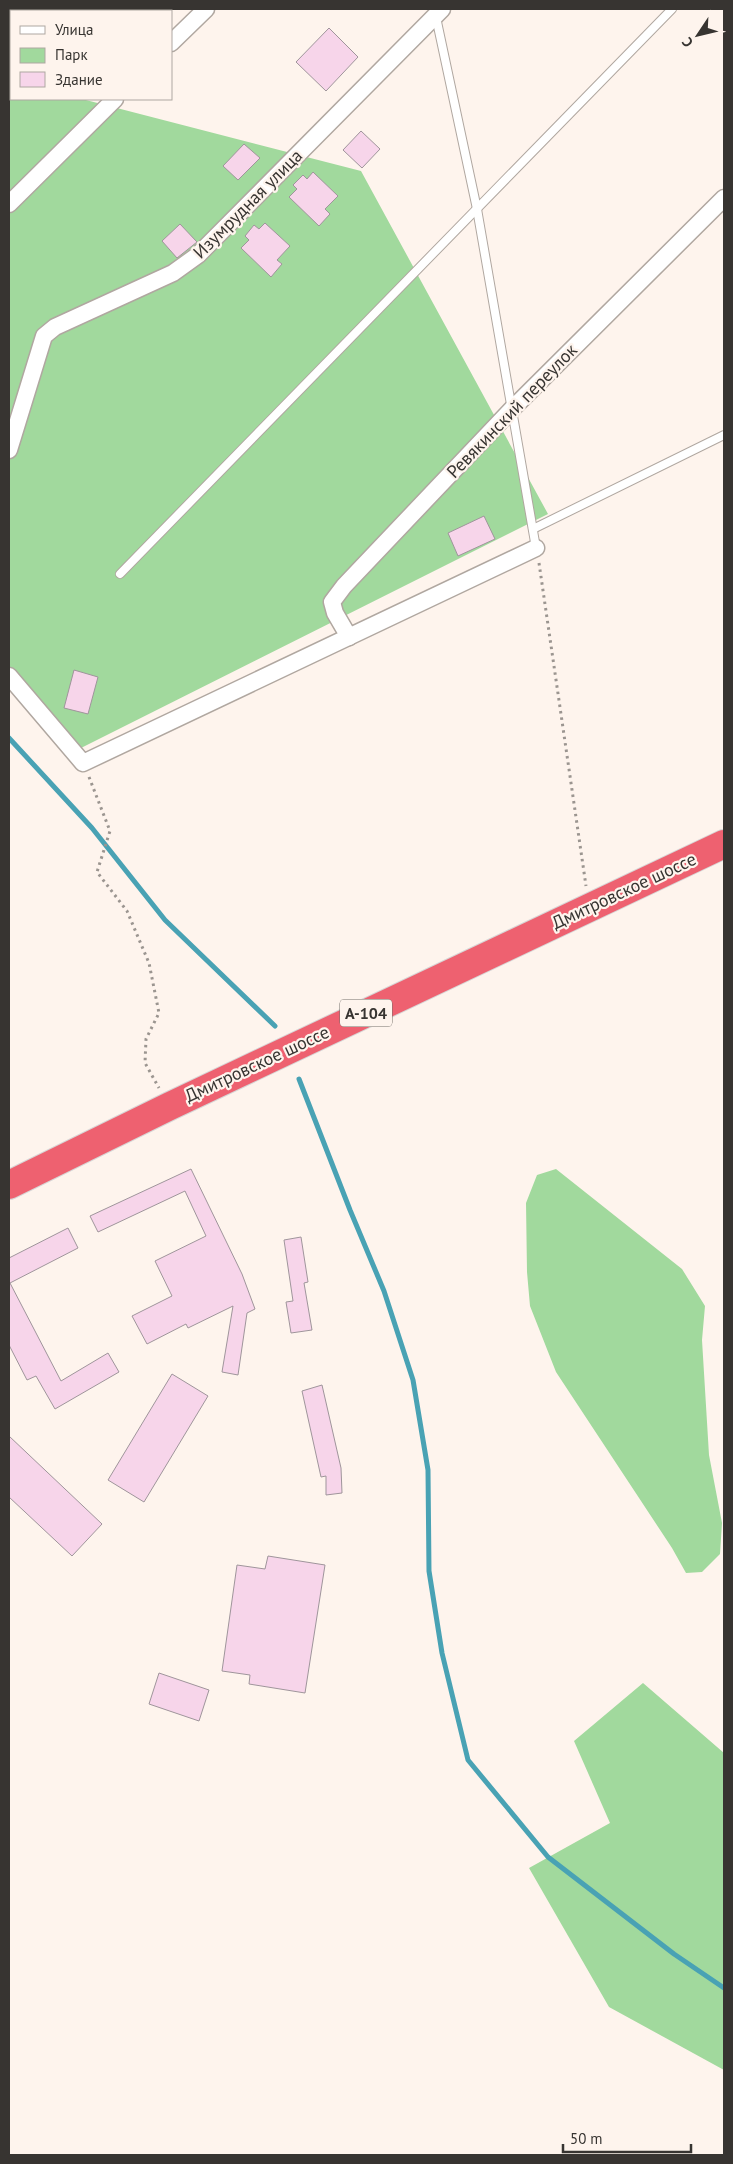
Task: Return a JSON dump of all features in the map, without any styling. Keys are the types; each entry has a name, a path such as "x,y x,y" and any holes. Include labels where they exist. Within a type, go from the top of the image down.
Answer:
{"highway":[{"name":"Дмитровское шоссе","path":"9,1185 170,1106 724,844"}],"street":[{"path":"172,42 206,9"},
{"name":"Изумрудная улица","path":"9,450 44,336 55,327 173,272 198,255 437,11"},
{"path":"9,204 114,100"},
{"name":"Ревякинский переулок","path":"349,637 335,613 332,602 344,586 512,409 724,198"},
{"path":"9,676 83,763 536,548"}],"lane":[{"path":"120,574 672,9"},
{"path":"437,11 477,209 536,548"},
{"path":"533,529 724,435"}],"path":[{"path":"536,548 589,907"},
{"path":"83,763 110,831 97,872 127,911 149,963 159,1013 146,1039 145,1064 170,1106"}],"green space":[{"path":"9,80 10,100 86,100 361,171 548,514 75,751 9,681"},
{"path":"556,1169 682,1269 705,1306 702,1340 709,1455 722,1523 720,1554 702,1572 686,1573 672,1548 556,1372 530,1306 527,1272 526,1203 537,1175"},
{"path":"643,1683 724,1753 724,2070 609,2007 529,1868 610,1823 574,1741"}],"building":[{"path":"329,28 358,57 326,91 296,62"},
{"path":"361,131 380,149 362,168 343,150"},
{"path":"244,144 260,158 238,180 223,166"},
{"path":"313,172 338,196 325,209 330,214 319,226 289,197 297,189 293,185 303,175 307,179"},
{"path":"265,223 290,246 277,260 282,264 271,277 241,248 249,240 245,236 254,225 259,229"},
{"path":"180,224 197,242 177,258 162,241"},
{"path":"484,516 495,539 458,556 448,533"},
{"path":"74,670 98,677 88,714 64,708"},
{"path":"191,1169 242,1274 255,1309 247,1313 238,1375 222,1372 233,1306 188,1328 186,1324 147,1344 132,1316 172,1296 155,1261 206,1236 185,1191 98,1232 90,1216"},
{"path":"68,1228 78,1248 10,1283 61,1381 108,1353 119,1372 55,1409 36,1376 27,1380 9,1345 9,1258"},
{"path":"301,1237 308,1282 304,1283 312,1330 291,1333 286,1302 293,1301 284,1240"},
{"path":"172,1374 208,1396 144,1502 108,1480"},
{"path":"322,1385 341,1468 342,1493 326,1495 326,1476 321,1477 302,1391"},
{"path":"9,1436 102,1524 72,1556 9,1497"},
{"path":"268,1556 325,1565 305,1693 249,1684 250,1675 222,1671 237,1565 265,1569"},
{"path":"159,1673 209,1690 199,1721 149,1704"}],"waterway":[{"path":"9,738 92,828 165,920 275,1026"},
{"path":"299,1079 384,1291 413,1380 428,1470 429,1571 442,1653 468,1760 548,1857 674,1954 724,1988"}]}
